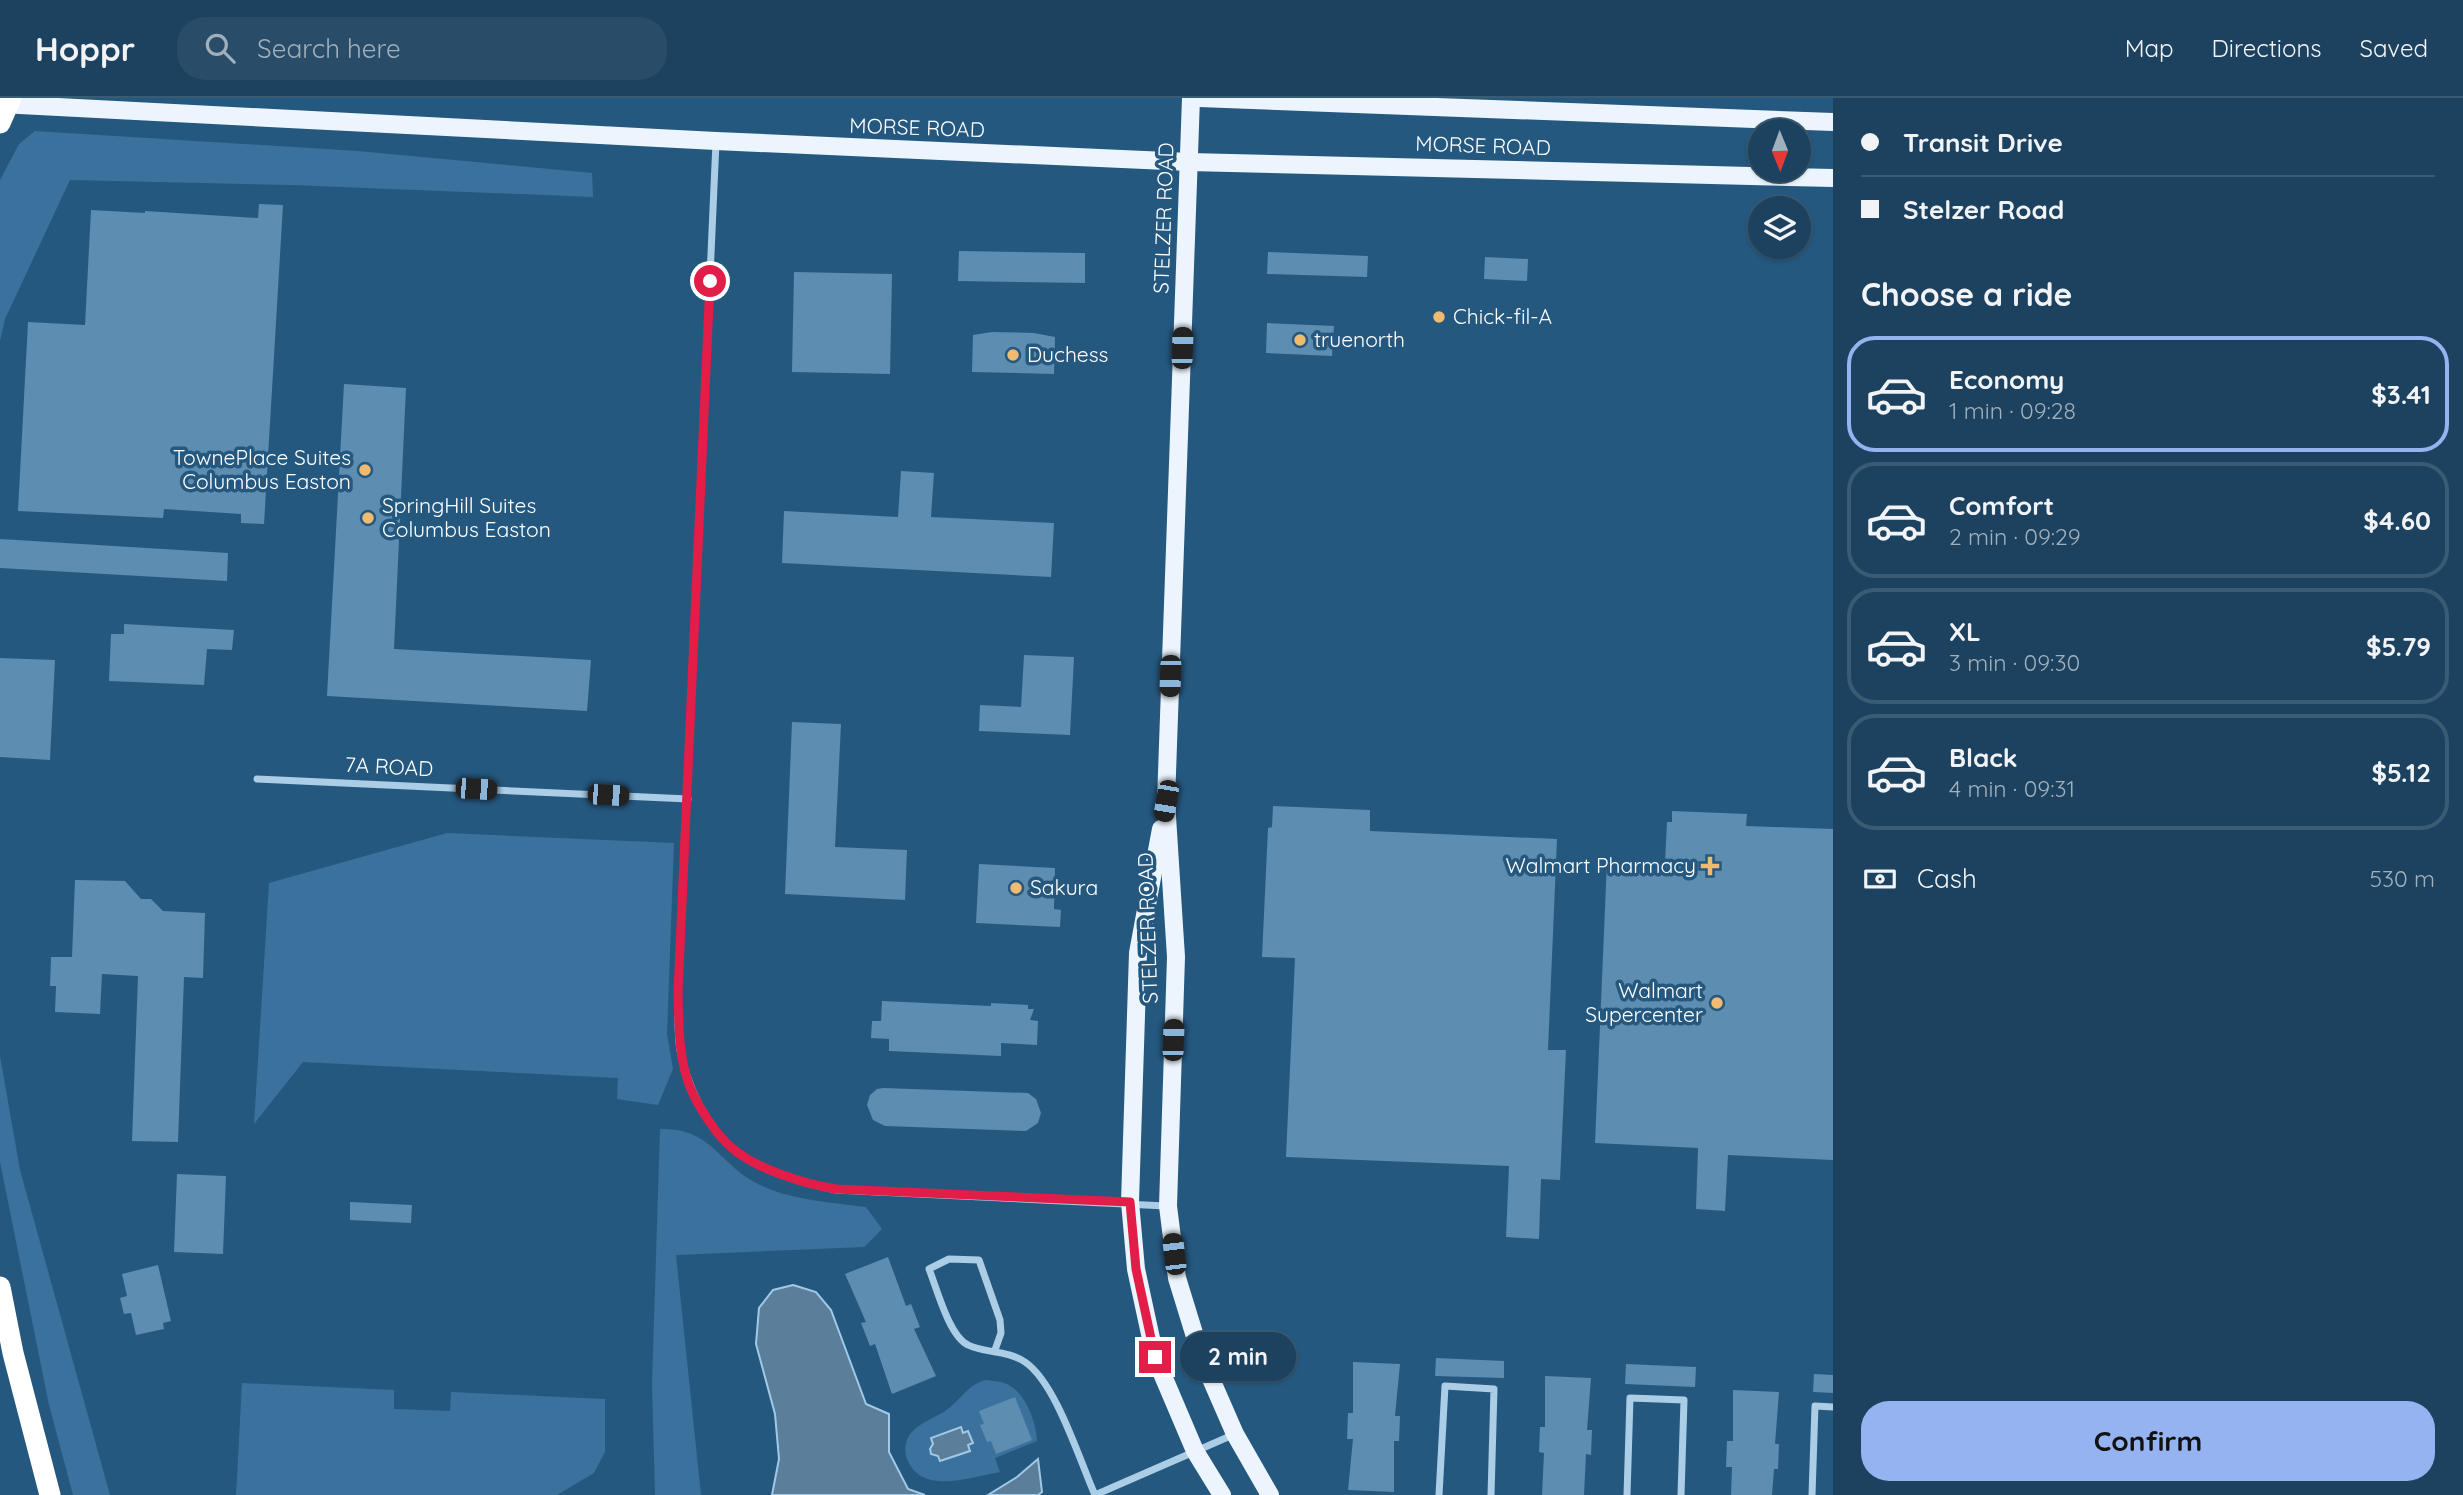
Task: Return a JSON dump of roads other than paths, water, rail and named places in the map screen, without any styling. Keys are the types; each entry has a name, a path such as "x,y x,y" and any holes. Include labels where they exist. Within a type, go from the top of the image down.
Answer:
{"highway":[{"path":"0,1287 13,1353 50,1495"}],"main road":[{"name":"STELZER ROAD","path":"1191,98 1166,801 1176,957 1168,1206 1177,1279 1200,1356 1235,1434 1270,1495"},
{"name":"MORSE ROAD","path":"1199,98 1833,122"},
{"name":"MORSE ROAD","path":"5,107 1189,162 1833,178"},
{"name":"STELZER ROAD","path":"1166,801 1138,953 1130,1202 1136,1269 1155,1357 1195,1451 1222,1495"}],"street":[{"path":"716,141 678,992 680,1048 690,1087 707,1118 732,1148 757,1164 815,1186 1168,1206"},
{"name":"7A ROAD","path":"257,779 688,799"},
{"path":"995,1350 1001,1333 1000,1320 979,1260 949,1259 929,1269 956,1336 968,1346 995,1350 1025,1362 1049,1388 1095,1495 1235,1434"},
{"path":"1439,1495 1445,1387 1494,1389 1491,1495"},
{"path":"1627,1495 1630,1398 1684,1400 1681,1495"},
{"path":"1812,1495 1815,1406 1833,1408"}],"place":[{"name":"Chick-fil-A","path":"1439,317"},
{"name":"truenorth","path":"1300,340"},
{"name":"Duchess","path":"1013,355"},
{"name":"TownePlace Suites Columbus Easton","path":"365,470"},
{"name":"SpringHill Suites Columbus Easton","path":"368,518"},
{"name":"Walmart Pharmacy","path":"1710,866"},
{"name":"Sakura","path":"1016,888"},
{"name":"Walmart Supercenter","path":"1717,1003"}]}
